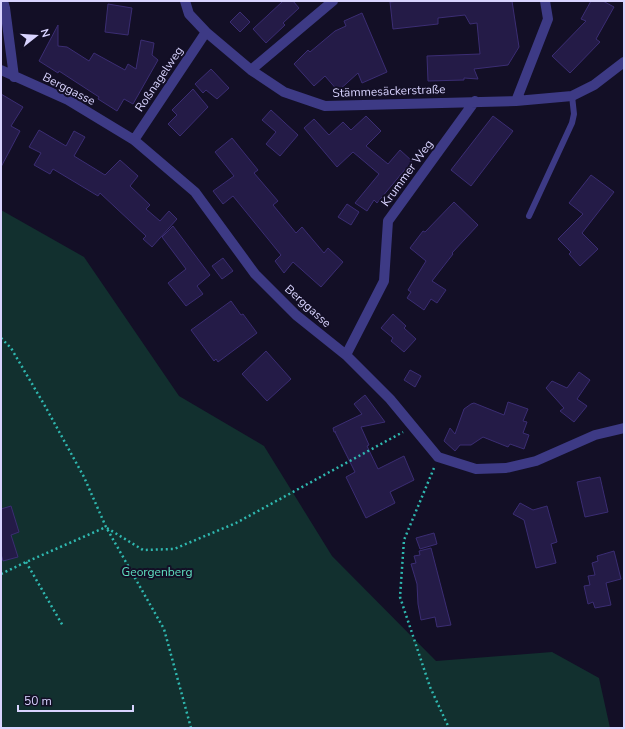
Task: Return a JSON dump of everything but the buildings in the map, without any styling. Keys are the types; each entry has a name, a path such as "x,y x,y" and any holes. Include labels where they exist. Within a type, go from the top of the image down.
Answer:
{"street":[{"path":"3,1 14,77"},
{"name":"Stämmesäckerstraße","path":"185,1 189,14 206,32 251,70 284,92 325,106 516,100 572,96 594,85 624,62"},
{"path":"251,70 333,1"},
{"path":"516,100 548,19 545,1"},
{"name":"Roßnagelweg","path":"134,140 206,32"},
{"name":"Berggasse","path":"1,70 68,100 134,140 195,192 255,274 296,315 346,355 390,399 438,457"},
{"name":"Krummer Weg","path":"346,355 384,281 388,220 475,101"},
{"path":"438,457 476,468 506,468 536,461 595,435 624,428"}],"lane":[{"path":"529,216 572,123 574,114 572,96"}],"path":[{"path":"1,338 11,348 49,412 84,477 106,527 164,629 191,728"},
{"path":"106,527 143,550 174,550 236,523 413,427"},
{"path":"438,457 404,540 400,596 430,687 449,728"},
{"path":"1,574 106,527"},
{"path":"26,562 63,626"}],"green space":[{"name":"Georgenberg","path":"1,210 84,257 179,396 264,446 332,556 436,661 552,652 599,678 610,728 1,728"}]}
